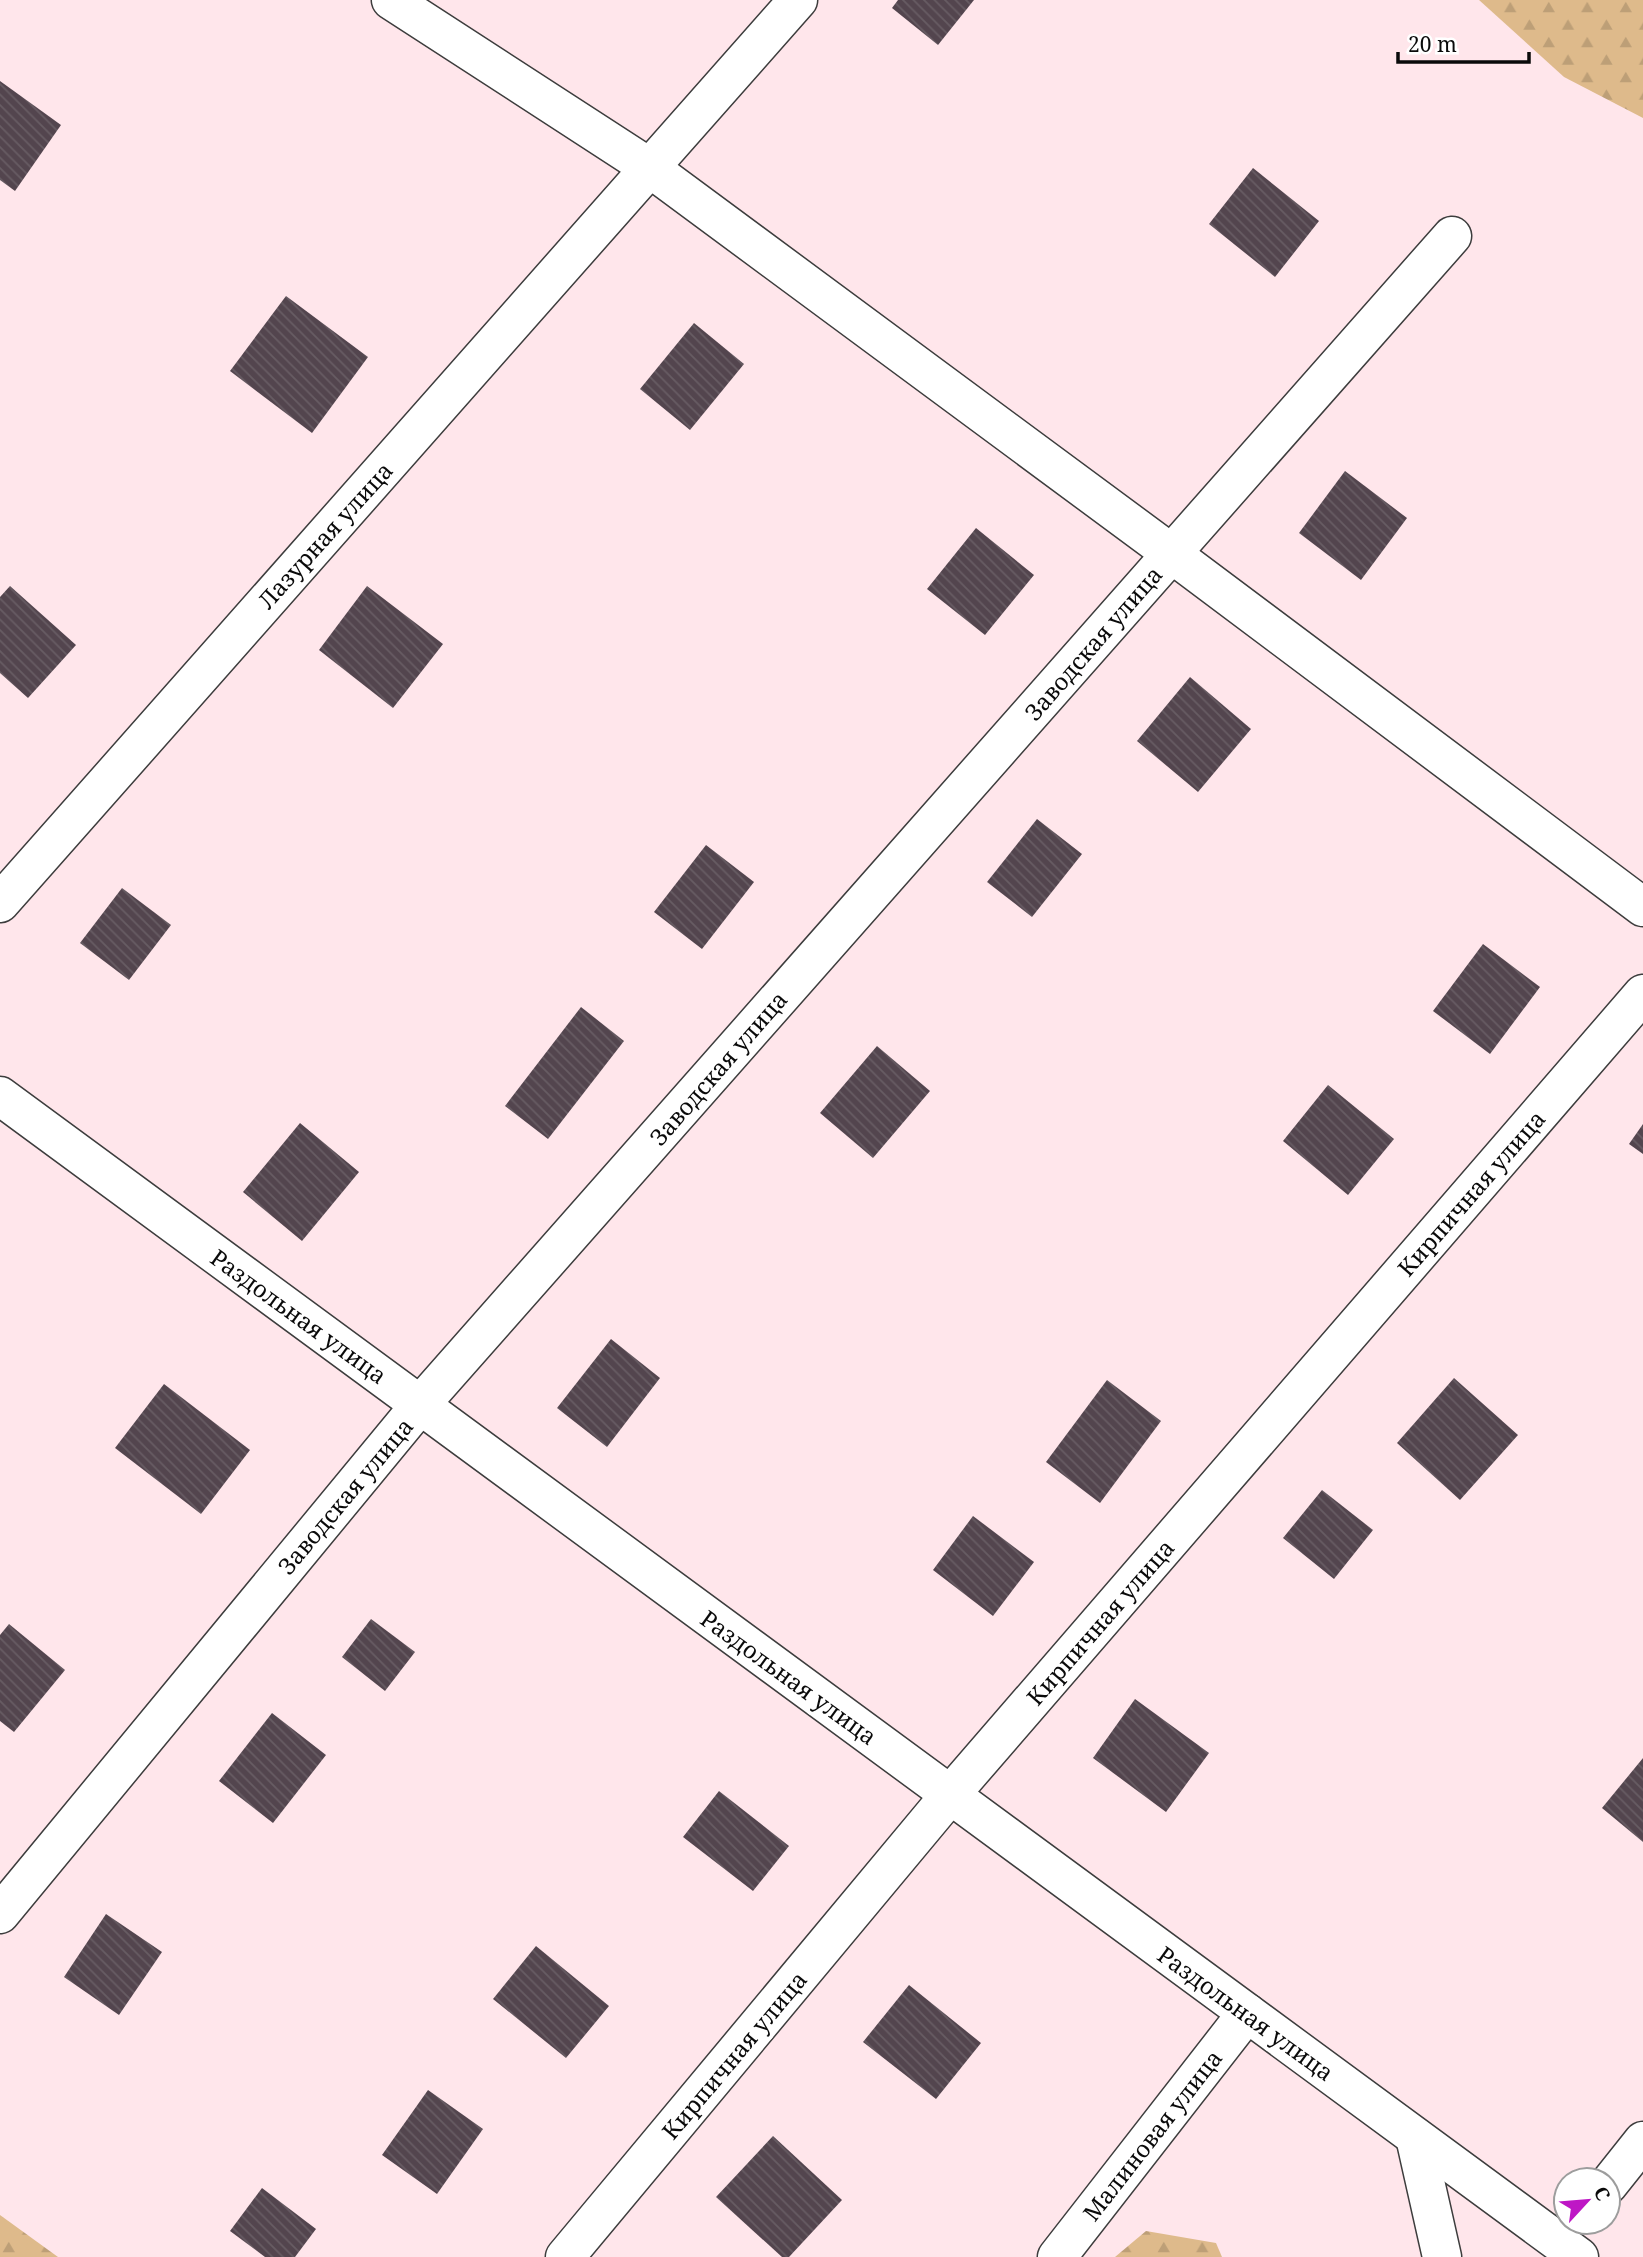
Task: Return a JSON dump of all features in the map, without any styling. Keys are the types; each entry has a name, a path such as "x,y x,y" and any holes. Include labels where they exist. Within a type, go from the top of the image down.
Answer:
{"street":[{"path":"391,0 650,168 1643,907"},
{"name":"Лазурная улица","path":"0,903 798,0"},
{"name":"Заводская улица","path":"0,1914 420,1405 1452,236"},
{"name":"Кирпичная улица","path":"565,2257 950,1795 1643,994"},
{"name":"Раздольная улица","path":"0,1096 1415,2137 1573,2241"},
{"name":"Малиновая улица","path":"1057,2257 1247,2013"},
{"path":"1415,2137 1442,2257"},
{"path":"1622,2167 1643,2141"}],"green space":[{"path":"1479,0 1643,0 1643,118 1564,77"},
{"path":"0,2215 58,2257 0,2257"},
{"path":"1146,2231 1216,2243 1222,2257 1115,2257"}],"building":[{"path":"898,0 974,0 938,45 892,8"},
{"path":"0,81 61,125 15,191 0,180"},
{"path":"1253,168 1319,221 1275,277 1209,224"},
{"path":"286,296 368,357 312,433 230,371"},
{"path":"694,323 744,364 690,430 640,389"},
{"path":"1345,471 1407,518 1361,580 1299,533"},
{"path":"976,528 1034,575 985,635 927,589"},
{"path":"10,586 76,645 28,698 0,673 0,597"},
{"path":"367,586 443,644 393,708 319,650"},
{"path":"1190,677 1251,729 1198,792 1137,741"},
{"path":"1037,819 1082,854 1032,917 987,882"},
{"path":"706,845 754,882 702,949 654,912"},
{"path":"122,888 171,925 129,980 80,943"},
{"path":"1483,944 1540,987 1490,1054 1433,1011"},
{"path":"581,1007 624,1041 548,1139 505,1106"},
{"path":"877,1046 930,1091 873,1158 820,1113"},
{"path":"1328,1085 1394,1139 1348,1195 1283,1141"},
{"path":"300,1123 359,1172 302,1241 243,1192"},
{"path":"1643,1124 1643,1154 1629,1144"},
{"path":"611,1339 660,1378 607,1447 557,1408"},
{"path":"1454,1378 1518,1435 1460,1500 1397,1443"},
{"path":"1107,1380 1161,1421 1100,1503 1046,1462"},
{"path":"164,1384 250,1450 201,1514 115,1448"},
{"path":"1322,1490 1373,1530 1334,1579 1283,1538"},
{"path":"973,1516 1034,1562 993,1616 933,1570"},
{"path":"371,1619 415,1652 385,1691 342,1657"},
{"path":"9,1624 65,1670 14,1732 0,1721 0,1635"},
{"path":"1135,1699 1209,1753 1166,1812 1093,1758"},
{"path":"272,1713 326,1755 273,1823 219,1781"},
{"path":"1643,1758 1643,1842 1602,1808"},
{"path":"719,1791 789,1846 753,1891 683,1837"},
{"path":"106,1914 162,1952 119,2015 64,1977"},
{"path":"536,1946 609,2006 566,2058 493,1999"},
{"path":"909,1985 981,2043 936,2099 863,2042"},
{"path":"428,2090 483,2129 437,2194 382,2155"},
{"path":"773,2136 842,2200 789,2257 782,2257 716,2197"},
{"path":"262,2188 316,2229 295,2257 265,2257 230,2231"}]}
